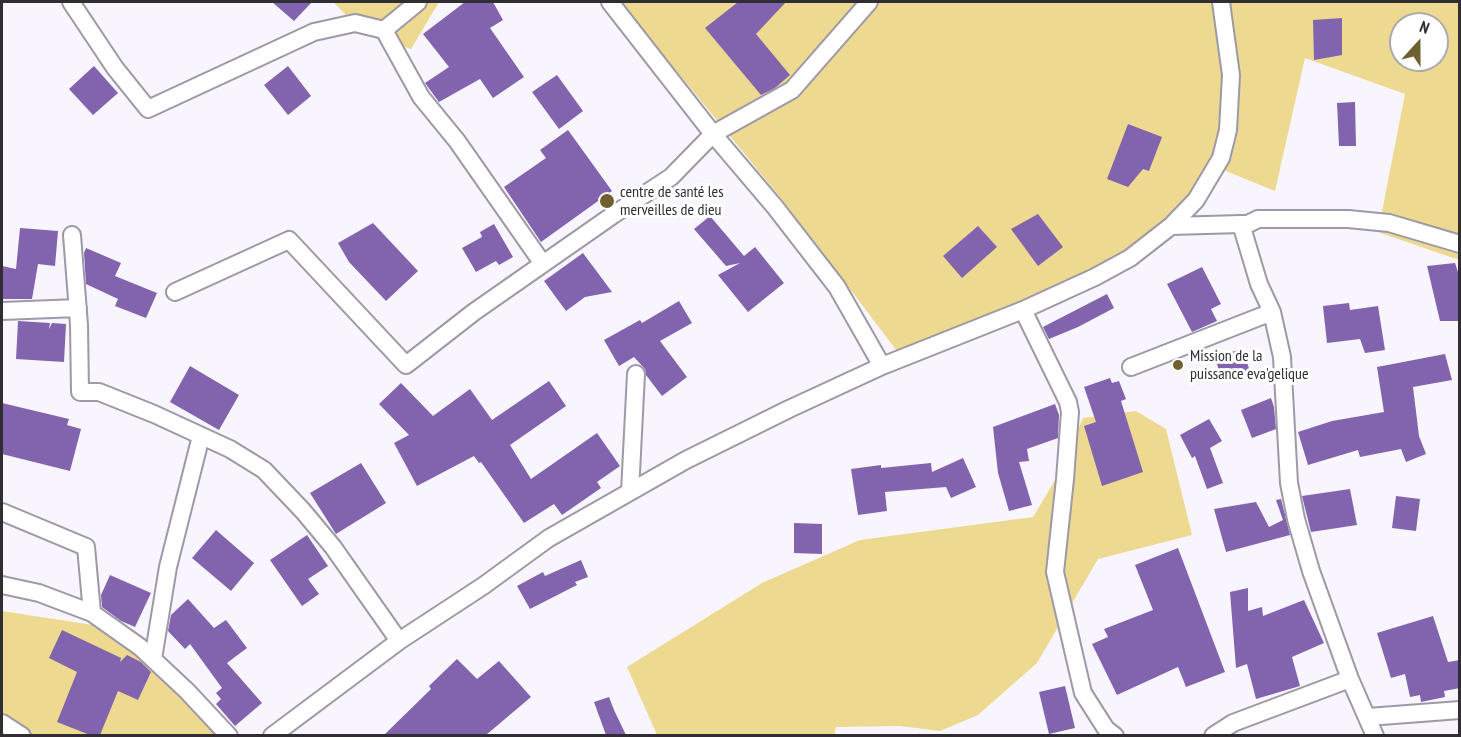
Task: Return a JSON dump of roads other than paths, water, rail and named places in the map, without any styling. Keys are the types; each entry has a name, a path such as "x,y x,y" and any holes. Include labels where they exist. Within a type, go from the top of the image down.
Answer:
{"street":[{"path":"71,2 115,68 148,109 314,32 355,24 384,30 421,97 457,141 543,264"},
{"path":"384,30 418,2"},
{"path":"610,2 837,287 882,366"},
{"path":"175,292 289,240 406,365 474,312 671,177 713,134 792,90 869,2"},
{"path":"272,735 399,641 483,586 549,538 686,460 882,366 1023,310 1095,278 1130,258 1171,226 1196,200 1221,158 1230,113 1232,75 1221,2"},
{"path":"1171,226 1248,224 1258,219 1348,219 1389,223 1460,244"},
{"path":"1241,224 1259,284 1272,312 1282,357 1289,483 1294,510 1311,571 1350,679 1375,735"},
{"path":"72,235 78,308 80,392 99,392 230,449 264,470 333,547 399,641"},
{"path":"2,311 78,308"},
{"path":"1023,310 1068,402 1070,412 1054,572 1083,693 1106,729 1115,735"},
{"path":"1131,367 1272,312"},
{"path":"630,492 636,375"},
{"path":"153,658 168,567 201,436"},
{"path":"2,512 86,547 92,613"},
{"path":"2,585 39,592 92,613 153,658 229,735"},
{"path":"1213,735 1233,723 1350,679"},
{"path":"1368,717 1460,710"},
{"path":"2,723 22,735"}],"place":[{"name":"centre de santé les merveilles de dieu","path":"607,201"},
{"name":"Mission de la puissance eva'gelique","path":"1178,365"}]}
